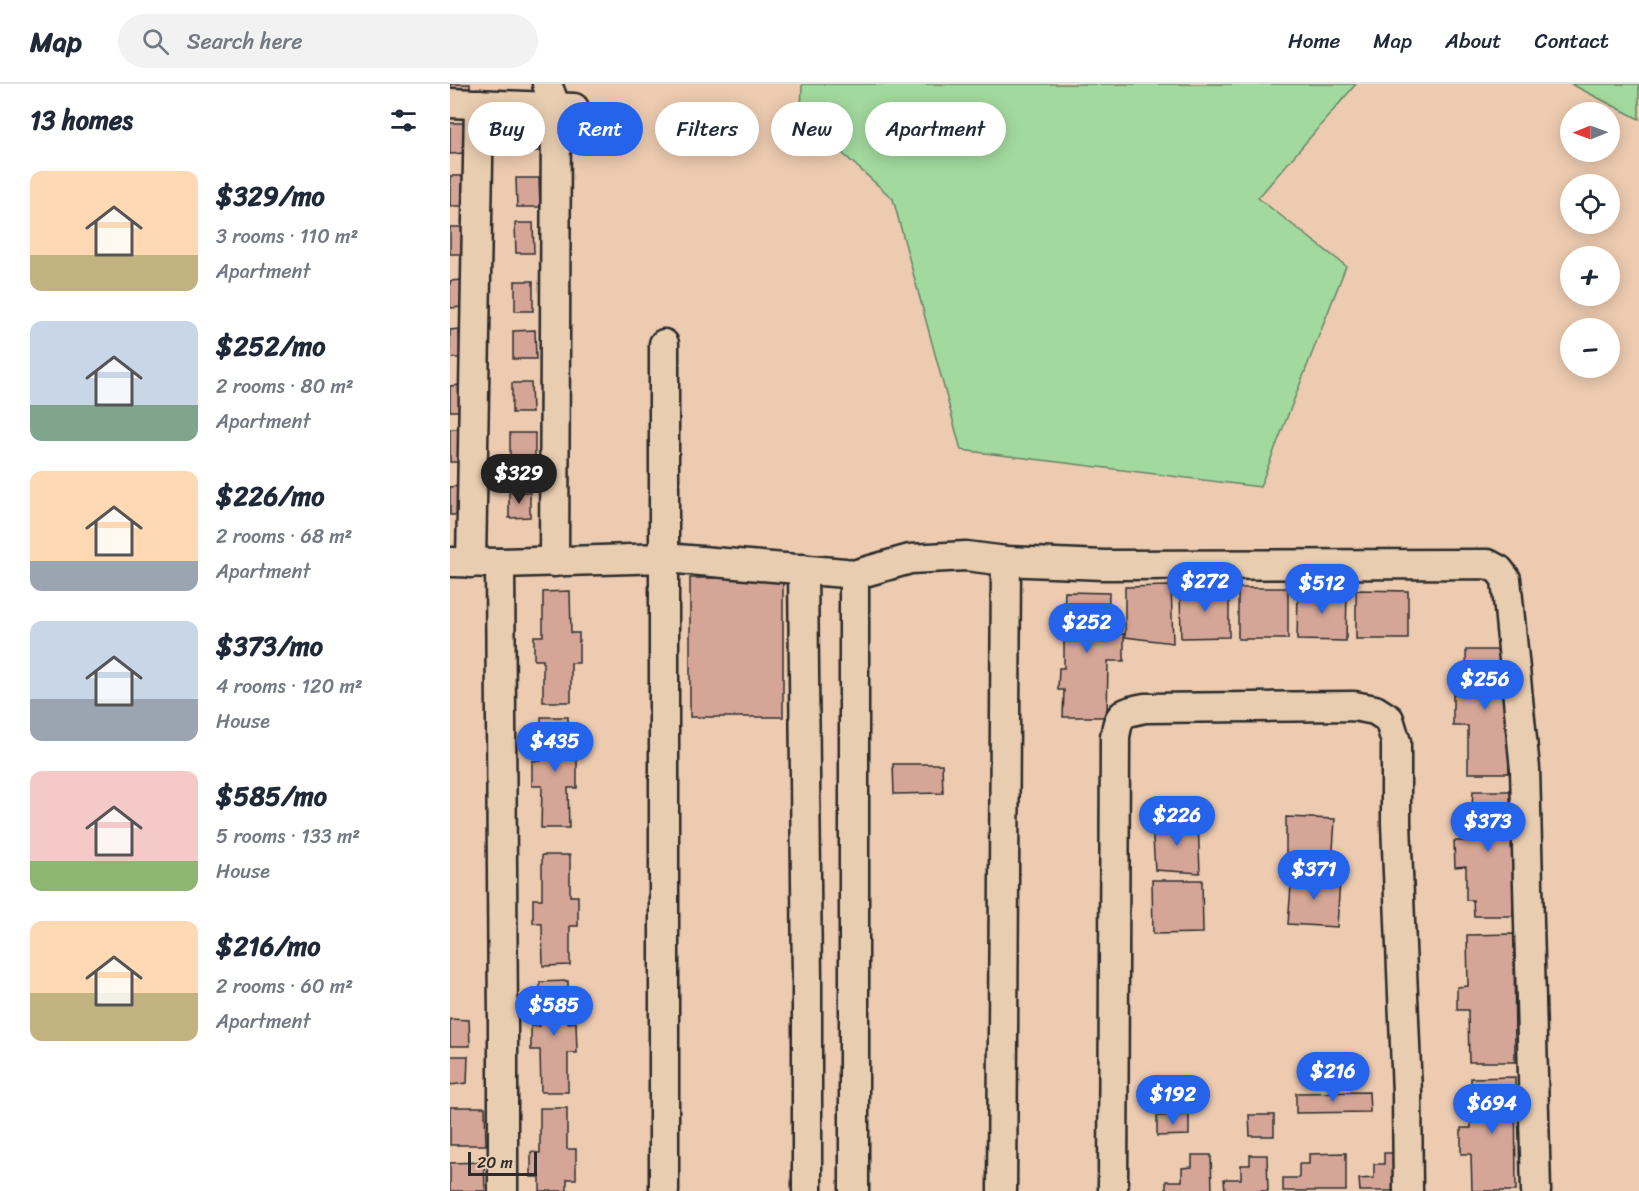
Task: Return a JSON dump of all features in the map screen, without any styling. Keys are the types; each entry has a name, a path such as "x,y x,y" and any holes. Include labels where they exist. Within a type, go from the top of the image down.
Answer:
{"street":[{"path":"519,102 559,100 554,562"},
{"path":"450,103 468,104"},
{"path":"477,156 461,562 554,562 665,558 845,573 850,576 854,588 854,1191"},
{"path":"664,344 664,1191"},
{"path":"850,576 910,559 966,556 1006,561 1103,565 1488,564 1499,570 1506,579 1510,608 1525,769 1536,1191"},
{"path":"1002,1191 1006,561"},
{"path":"500,563 503,1191"},
{"path":"802,569 807,1191"},
{"path":"1113,1191 1115,737 1118,720 1126,712 1145,708 1354,706 1375,710 1389,719 1396,742 1396,823 1407,1093 1408,1191"},
{"path":"807,982 853,979"}],"green space":[{"path":"802,84 1356,84 1258,198 1346,266 1260,487 961,450 893,199 845,156 853,156 853,102 801,102"},
{"path":"1571,84 1639,84 1639,119 1620,109 1620,102 1606,102"}],"building":[{"path":"450,84 470,84 470,92 450,93"},
{"path":"450,123 464,123 464,153 450,154"},
{"path":"450,176 466,176 467,206 450,206"},
{"path":"516,178 539,178 540,207 517,207"},
{"path":"515,223 533,223 534,253 516,253"},
{"path":"450,227 462,227 462,254 450,254"},
{"path":"462,280 463,307 450,308 450,281"},
{"path":"515,281 533,281 533,311 515,311"},
{"path":"459,329 460,358 450,358 450,330"},
{"path":"535,330 536,359 513,359 513,331"},
{"path":"512,383 531,383 532,413 512,413"},
{"path":"461,385 461,411 450,411 450,386"},
{"path":"450,429 459,429 459,462 450,462"},
{"path":"510,433 535,433 535,460 510,460"},
{"path":"459,486 459,515 450,515 450,487"},
{"path":"509,492 530,492 530,517 509,518"},
{"path":"690,578 783,578 783,717 690,717"},
{"path":"1171,586 1173,643 1125,637 1125,587"},
{"path":"1238,588 1288,588 1288,639 1238,639"},
{"path":"1229,589 1229,637 1181,638 1180,590"},
{"path":"1298,589 1347,590 1346,641 1297,640"},
{"path":"1356,590 1408,591 1408,639 1356,639"},
{"path":"570,591 571,633 579,633 579,663 571,663 571,702 543,702 543,660 534,660 534,636 543,636 543,592"},
{"path":"1065,592 1109,593 1108,634 1124,634 1124,661 1108,661 1107,717 1063,717 1064,690 1058,690 1059,668 1064,668 1064,639 1058,639 1058,613 1064,613"},
{"path":"1466,650 1507,650 1509,773 1468,773 1468,726 1453,726 1453,694 1467,694"},
{"path":"541,717 568,717 569,758 577,758 577,788 568,788 569,828 541,828 542,786 532,786 532,761 541,761"},
{"path":"893,764 942,764 943,793 894,794"},
{"path":"1473,791 1512,791 1513,916 1474,916 1473,900 1466,900 1466,866 1455,867 1454,841 1465,841 1465,807 1472,807"},
{"path":"1286,817 1335,819 1332,865 1286,857"},
{"path":"1198,821 1200,873 1155,870 1152,823"},
{"path":"542,855 570,855 570,896 578,896 578,926 570,926 570,965 543,966 542,924 533,923 533,899 542,899"},
{"path":"1292,874 1340,878 1337,927 1288,924"},
{"path":"1152,880 1202,880 1203,933 1153,934"},
{"path":"1514,934 1515,1062 1469,1062 1468,1010 1457,1010 1457,987 1468,986 1467,935"},
{"path":"568,981 568,1023 576,1022 577,1053 568,1053 568,1092 541,1092 540,1050 531,1050 531,1026 540,1026 540,982"},
{"path":"450,1019 469,1020 470,1046 450,1046"},
{"path":"450,1056 468,1056 467,1083 450,1085"},
{"path":"1515,1077 1516,1191 1472,1191 1471,1154 1461,1154 1461,1128 1471,1128 1471,1078"},
{"path":"1369,1092 1370,1112 1296,1113 1296,1093"},
{"path":"450,1107 485,1107 486,1145 450,1145"},
{"path":"540,1108 567,1108 567,1149 576,1149 576,1179 567,1179 567,1191 540,1191 540,1177 531,1177 531,1152 540,1153"},
{"path":"1189,1115 1189,1135 1157,1136 1157,1116"},
{"path":"1249,1115 1274,1115 1274,1136 1250,1136"},
{"path":"1346,1153 1346,1191 1283,1191 1283,1178 1299,1178 1299,1164 1309,1164 1309,1154"},
{"path":"1384,1153 1403,1153 1402,1191 1360,1191 1359,1179 1374,1178 1374,1164 1384,1164"},
{"path":"1192,1155 1211,1155 1212,1191 1166,1191 1166,1181 1182,1181 1182,1168 1192,1167"},
{"path":"1250,1155 1267,1155 1268,1191 1225,1191 1224,1179 1241,1179 1241,1165 1250,1165"},
{"path":"484,1162 485,1191 450,1191 450,1163"}]}
